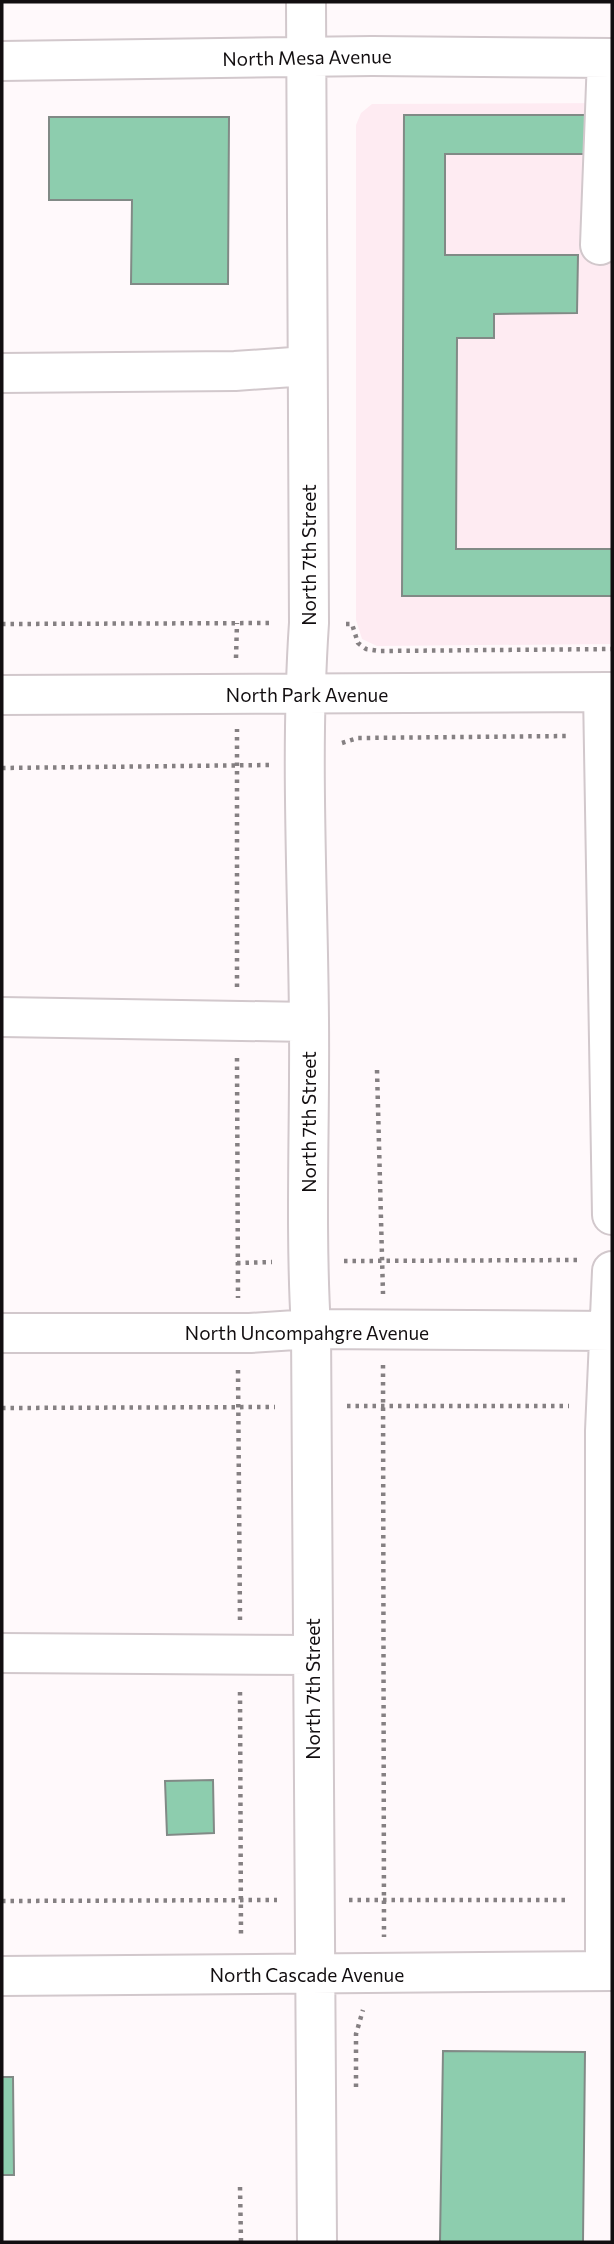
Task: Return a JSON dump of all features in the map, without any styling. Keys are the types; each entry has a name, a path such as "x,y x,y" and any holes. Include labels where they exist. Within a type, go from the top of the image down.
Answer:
{"street":[{"name":"North 7th Street","path":"306,2 309,624 304,693 309,1022 307,1262 311,1329 317,2242"},
{"name":"North Mesa Avenue","path":"2,61 306,59 372,56 610,58"},
{"path":"600,246 610,58"},
{"path":"2,373 235,371 307,366"},
{"path":"608,692 612,1215"},
{"name":"North Park Avenue","path":"2,695 608,692"},
{"path":"2,1017 309,1022"},
{"path":"599,1266 610,1331 605,1432 609,1971"},
{"name":"North Uncompahgre Avenue","path":"2,1334 311,1329 610,1331"},
{"path":"2,1653 312,1655"},
{"name":"North Cascade Avenue","path":"2,1976 609,1971"}],"path":[{"path":"237,766 242,1974"},
{"path":"377,1069 384,1305"},
{"path":"237,1263 382,1261 599,1266"},
{"path":"382,1946 386,1911 383,1353"},
{"path":"356,2090 356,2034 364,2007"},
{"path":"240,2187 241,2242"}],"shaded area":[{"path":"612,103 612,644 377,646 362,639 356,620 356,125 361,113 372,104"}],"building":[{"path":"404,115 589,115 589,154 445,154 445,255 578,255 577,313 494,314 494,338 457,338 456,549 612,549 612,596 402,596"},
{"path":"49,117 229,117 228,284 131,284 132,200 49,200"},
{"path":"213,1780 214,1833 167,1835 165,1781"},
{"path":"443,2051 585,2052 583,2242 440,2242"},
{"path":"2,2077 13,2077 14,2175 2,2175"}]}
